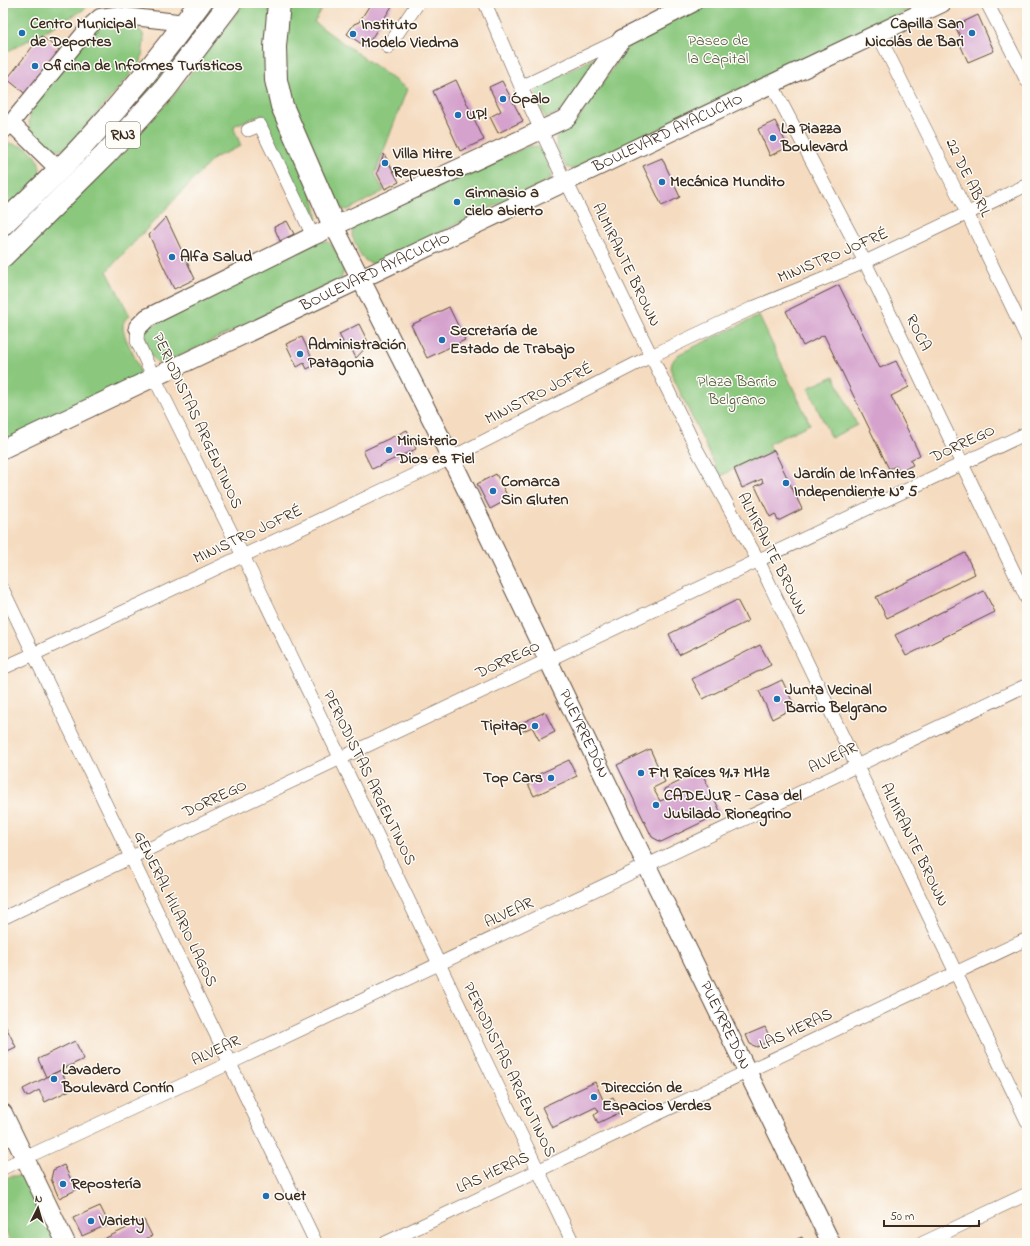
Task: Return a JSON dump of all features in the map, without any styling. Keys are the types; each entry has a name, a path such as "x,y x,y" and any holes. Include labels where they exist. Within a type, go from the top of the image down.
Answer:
{"highway":[{"name":"RN3","path":"3,224 88,141 145,74 200,3"},
{"name":"RN3","path":"3,256 105,156 160,95 230,3"},
{"path":"279,3 275,48 276,80 282,106 334,226"}],"main road":[{"path":"138,327 147,318 313,236 542,131 567,118 622,39 692,3"},
{"name":"BOULEVARD AYACUCHO","path":"3,449 942,3"},
{"name":"PUEYRREDÓN","path":"334,226 451,458 647,866 831,1243"},
{"path":"3,1113 66,1243"}],"street":[{"path":"388,47 418,3"},
{"name":"ALMIRANTE BROWN","path":"485,3 565,182 571,191 698,450 758,560 1027,1120"},
{"path":"987,3 1027,81"},
{"path":"59,170 7,127 90,26 100,17 115,15 186,23"},
{"name":"22 DE ABRIL","path":"878,34 1027,338"},
{"path":"522,87 622,39"},
{"name":"ROCA","path":"772,85 865,262 1027,600"},
{"path":"248,130 260,125 313,236"},
{"name":"MINISTRO JOFRÉ","path":"3,668 451,458 651,356 755,307 865,262 1027,185"},
{"name":"PERIODISTAS ARGENTINOS","path":"138,327 137,340 154,377 243,555 573,1243"},
{"name":"DORREGO","path":"3,918 1027,433"},
{"name":"GENERAL HILARIO LAGOS","path":"3,590 316,1243"},
{"name":"ALVEAR","path":"3,1168 230,1063 647,866 1027,684"},
{"name":"LAS HERAS","path":"385,1243 1027,939"},
{"path":"922,1243 1027,1194"}],"green space":[{"name":"Centro Municipal de Deportes","path":"3,3 90,3 80,12 3,54"},
{"path":"213,3 218,3 183,51 99,150 3,244 3,238 33,209 153,81"},
{"path":"244,3 270,3 269,9 317,213 316,221 312,219 269,130 268,122 265,116 261,115 235,125 234,129 241,146 214,158 107,271 130,316 124,323 123,331 139,367 140,373 135,379 3,443 3,271 117,158 175,94"},
{"path":"288,3 326,3 314,22 407,89 375,174 384,191 348,210 342,209 336,205 290,101 286,76 285,46"},
{"name":"Paseo de la Capital","path":"709,3 923,3 576,169 570,169 567,167 559,152 556,142 558,133 577,121 631,42"},
{"path":"102,26 139,29 143,34 144,42 141,62 69,146 64,149 56,150 45,146 31,131 29,122 32,109 94,29"},
{"path":"595,58 597,59 564,110 546,118 537,98 537,87"},
{"path":"7,143 22,146 37,157 40,170 40,179 3,213 3,145"},
{"path":"529,146 537,147 541,150 547,162 551,179 376,263 367,261 361,255 352,236 353,229 358,223"},
{"path":"317,242 328,242 333,246 344,268 341,279 161,365 154,359 146,344 144,334 145,329"},
{"name":"Plaza Barrio Belgrano","path":"759,316 810,424 768,444 772,451 720,476 672,375 672,364 674,359 679,354"},
{"path":"834,376 857,425 831,438 808,388"},
{"path":"11,1176 19,1176 26,1180 56,1243 11,1243 3,1225 3,1180"}],"building":[{"name":"Instituto Modelo Viedma","path":"371,3 394,3 366,47 347,34 354,24 359,22"},
{"name":"Capilla San Nicolás de Bari","path":"978,15 994,51 968,62 959,42 962,40 955,26"},
{"name":"Oficina de Informes Turísticos","path":"41,36 63,53 28,96 7,79"},
{"name":"UP!","path":"456,80 484,140 460,151 433,91"},
{"name":"Ópalo","path":"502,81 523,121 498,133 490,117 501,111 489,87"},
{"name":"La Piazza Boulevard","path":"775,121 788,147 770,156 758,129"},
{"name":"Villa Mitre Repuestos","path":"384,154 399,182 385,189 377,173"},
{"name":"Mecánica Mundito","path":"662,158 680,197 662,206 643,166"},
{"name":"Alfa Salud","path":"166,217 195,279 174,289 149,235"},
{"path":"287,221 294,234 280,241 274,227"},
{"path":"839,285 880,368 896,361 909,387 891,396 920,455 910,460 913,465 899,472 896,466 889,469 824,335 803,346 786,311"},
{"path":"449,307 465,340 427,358 411,325"},
{"path":"359,324 369,344 356,358 350,346 346,348 339,334"},
{"name":"Administración Patagonia","path":"302,337 315,365 307,369 304,363 297,367 286,344"},
{"name":"Ministerio Dios es Fiel","path":"407,430 416,449 372,469 363,451"},
{"name":"Jardín de Infantes Independiente N° 5","path":"774,450 802,509 778,521 775,514 770,517 755,486 763,483 762,479 742,488 734,469"},
{"name":"Comarca Sin Gluten","path":"496,474 509,499 490,509 477,484"},
{"path":"965,553 975,574 887,618 876,597"},
{"path":"984,591 995,612 906,656 895,635"},
{"path":"737,600 748,621 679,655 669,634"},
{"path":"760,645 771,665 703,699 692,679"},
{"name":"Junta Vecinal Barrio Belgrano","path":"782,680 795,707 772,719 759,691"},
{"name":"Tipitap","path":"545,712 555,732 539,740 532,727 521,732 517,725"},
{"path":"650,749 665,782 653,788 660,801 668,798 664,789 701,771 721,813 661,842 652,837 617,765"},
{"name":"Top Cars","path":"569,760 577,776 534,796 526,780"},
{"path":"3,1021 16,1047 3,1053"},
{"path":"765,1027 771,1040 757,1047 750,1044 746,1035"},
{"path":"75,1041 84,1059 46,1077 38,1059"},
{"name":"Lavadero Boulevard Contín","path":"61,1070 70,1090 45,1102 39,1090 27,1097 23,1089"},
{"path":"595,1082 604,1102 613,1097 621,1112 598,1123 594,1115 599,1112 596,1107 552,1128 542,1107"},
{"name":"Repostería","path":"64,1165 76,1190 59,1198 51,1179 53,1170"},
{"name":"Variety","path":"100,1206 109,1224 82,1236 73,1218"},
{"path":"144,1220 152,1236 145,1239 147,1243 95,1243"},
{"path":"802,1237 804,1243 788,1243"}],"place":[{"name":"Centro Municipal de Deportes","path":"22,33"},
{"name":"Capilla San Nicolás de Bari","path":"972,33"},
{"name":"Instituto Modelo Viedma","path":"353,34"},
{"name":"Oficina de Informes Turísticos","path":"35,66"},
{"name":"Ópalo","path":"503,99"},
{"name":"UP!","path":"458,115"},
{"name":"La Piazza Boulevard","path":"773,138"},
{"name":"Villa Mitre Repuestos","path":"385,163"},
{"name":"Mecánica Mundito","path":"662,182"},
{"name":"Gimnasio a cielo abierto","path":"457,202"},
{"name":"Alfa Salud","path":"172,257"},
{"name":"Secretaría de Estado de Trabajo","path":"442,340"},
{"name":"Administración Patagonia","path":"300,354"},
{"name":"Ministerio Dios es Fiel","path":"389,450"},
{"name":"Jardín de Infantes Independiente N° 5","path":"786,483"},
{"name":"Comarca Sin Gluten","path":"493,491"},
{"name":"Junta Vecinal Barrio Belgrano","path":"777,699"},
{"name":"Tipitap","path":"535,726"},
{"name":"FM Raíces 91.7 MHz","path":"641,773"},
{"name":"Top Cars","path":"551,778"},
{"name":"CADEJUR - Casa del Jubilado Rionegrino","path":"656,805"},
{"name":"Lavadero Boulevard Contín","path":"54,1079"},
{"name":"Dirección de Espacios Verdes","path":"594,1097"},
{"name":"Repostería","path":"63,1184"},
{"name":"Ouet","path":"266,1196"},
{"name":"Variety","path":"91,1221"}]}
